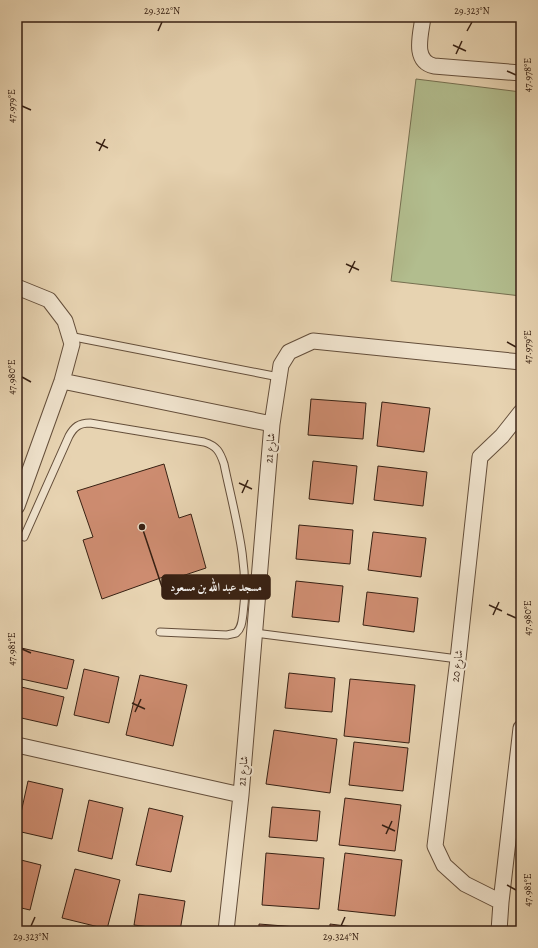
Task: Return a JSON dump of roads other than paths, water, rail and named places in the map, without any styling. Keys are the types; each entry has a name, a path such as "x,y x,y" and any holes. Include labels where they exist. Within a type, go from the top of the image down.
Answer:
{"street":[{"path":"423,17 420,47 421,56 427,64 434,66 521,73"},
{"path":"17,287 49,300 65,321 72,344 62,381 17,506"},
{"path":"272,424 281,365 289,352 313,341 521,362"},
{"name":"شارع 21","path":"62,381 272,424 241,795 226,931"},
{"name":"شارع 20","path":"501,902 465,884 444,865 435,846 458,659 480,457 502,436 521,412"},
{"path":"498,931 521,728"},
{"name":"شارع 21","path":"17,745 241,795"}],"lane":[{"path":"69,336 279,376"},
{"path":"24,537 69,436 72,430 78,425 90,423 204,442 217,448 221,454 239,535 244,576 242,623 239,631 227,635 160,632"},
{"path":"244,576 260,577"},
{"path":"255,633 458,659"}],"place":[{"name":"مسجد عبد الله بن مسعود","path":"142,527"}]}
